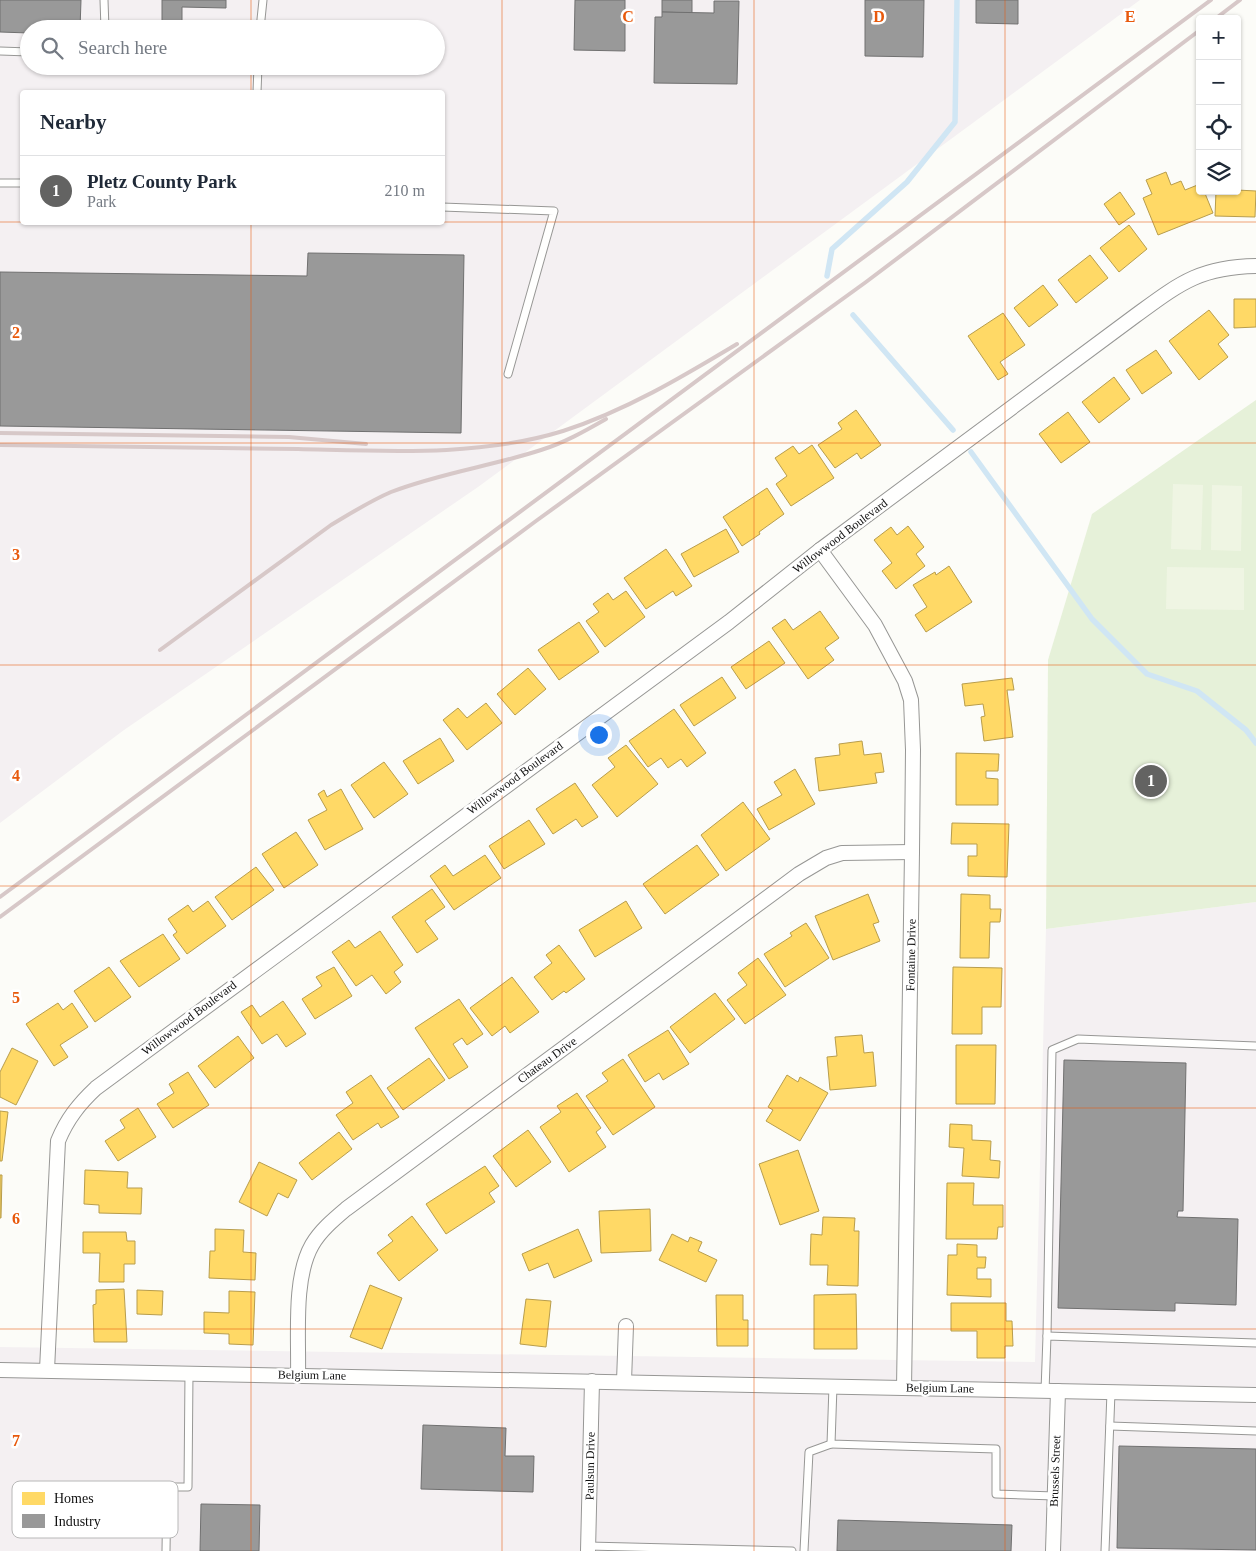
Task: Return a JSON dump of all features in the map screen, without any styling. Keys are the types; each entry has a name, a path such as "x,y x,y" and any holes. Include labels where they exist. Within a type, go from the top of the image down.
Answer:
{"street":[{"name":"Willowwood Boulevard","path":"46,1370 58,1141 66,1121 79,1104 104,1082 346,902 729,622 820,550 1184,280 1219,268 1256,266"},
{"name":"Fontaine Drive","path":"820,550 875,625 906,681 911,700 913,750 912,852 904,1388"},
{"name":"Chateau Drive","path":"298,1374 301,1282 311,1246 328,1224 799,874 826,858 842,852 912,852"},
{"path":"624,1381 626,1326"},
{"name":"Belgium Lane","path":"0,1370 298,1374 1256,1395"},
{"name":"Paulsun Drive","path":"588,1549 592,1381"},
{"name":"Brussels Street","path":"1051,1391 1055,1496 1053,1551"}],"lane":[{"path":"104,0 105,20"},
{"path":"261,20 263,0"},
{"path":"0,51 20,52"},
{"path":"257,90 258,75"},
{"path":"0,183 20,184"},
{"path":"445,207 554,212 508,374"},
{"path":"1051,1391 1047,1336 1052,1050 1078,1039 1256,1046"},
{"path":"1047,1336 1256,1343"},
{"path":"178,1487 188,1487 189,1373"},
{"path":"831,1444 833,1386"},
{"path":"1105,1551 1111,1392"},
{"path":"1110,1426 1256,1431"},
{"path":"804,1551 809,1452 831,1444 996,1449 996,1494 1055,1496"},
{"path":"166,1538 166,1551"},
{"path":"588,1549 792,1551"}],"shaded area":[{"path":"0,0 1140,0 478,487 124,730 0,823"},
{"path":"1256,902 1256,1551 0,1551 0,1347 1035,1362 1046,929"}],"green space":[{"path":"1256,400 1256,902 1046,929 1048,660 1092,514"},
{"path":"1173,484 1203,485 1201,550 1171,549"},
{"path":"1212,485 1242,486 1241,551 1211,550"},
{"path":"1167,567 1244,568 1244,610 1166,609"}],"building: Homes":[{"path":"1166,172 1171,185 1181,181 1185,190 1196,186 1196,195 1206,195 1213,213 1158,235 1143,198 1152,194 1146,180"},
{"path":"1241,190 1256,191 1255,217 1215,216 1216,195 1241,195"},
{"path":"1120,192 1135,214 1119,225 1104,204"},
{"path":"1129,225 1147,249 1119,272 1100,248"},
{"path":"1090,255 1108,278 1076,303 1058,280"},
{"path":"1043,285 1058,305 1029,327 1014,308"},
{"path":"1234,299 1256,299 1256,327 1234,328"},
{"path":"1209,310 1229,335 1218,344 1228,357 1199,380 1169,341"},
{"path":"1003,313 1025,345 1000,362 1008,374 998,380 968,336"},
{"path":"1156,350 1172,373 1142,394 1126,370"},
{"path":"1114,377 1130,399 1099,423 1082,402"},
{"path":"856,410 881,445 861,459 857,453 835,468 818,445 842,429 838,423"},
{"path":"1068,412 1090,442 1061,463 1039,434"},
{"path":"812,445 834,478 791,506 776,484 787,476 775,458 793,446 799,454"},
{"path":"767,488 784,514 742,546 723,517"},
{"path":"908,526 924,547 916,554 925,566 896,589 882,571 892,563 874,540 891,527 897,535"},
{"path":"726,529 739,552 694,577 681,554"},
{"path":"666,549 692,586 676,596 673,591 646,609 624,578"},
{"path":"949,566 972,602 926,632 915,615 927,607 913,585 935,572 936,575"},
{"path":"626,591 645,617 605,647 586,621 599,612 593,604 608,593 613,600"},
{"path":"820,611 839,638 825,648 834,660 808,679 772,628 785,619 793,630"},
{"path":"579,622 599,652 559,680 538,650"},
{"path":"769,641 785,663 746,689 731,667"},
{"path":"528,668 546,689 515,715 497,694"},
{"path":"722,677 736,698 694,726 680,705"},
{"path":"1012,678 1014,690 1007,690 1013,737 984,741 981,717 985,716 983,704 965,706 962,684"},
{"path":"486,703 502,723 467,750 443,720 458,708 467,718"},
{"path":"674,709 706,753 687,767 681,759 668,768 661,758 648,767 629,741"},
{"path":"440,738 454,761 418,784 403,761"},
{"path":"862,741 864,755 881,753 884,772 875,773 877,783 819,791 815,758 840,755 839,744"},
{"path":"626,745 658,784 617,817 592,785 615,767 608,758"},
{"path":"956,753 999,754 998,771 986,771 986,778 998,779 998,805 956,805"},
{"path":"384,762 408,794 374,818 351,785"},
{"path":"795,769 815,804 769,830 757,809 782,795 774,782"},
{"path":"575,783 598,817 582,827 576,819 553,834 536,809"},
{"path":"341,789 363,829 325,850 308,820 327,810 318,794 324,790 327,797"},
{"path":"743,802 770,839 726,871 701,835"},
{"path":"529,820 545,844 504,869 489,846"},
{"path":"952,823 1009,824 1007,877 968,876 968,856 977,856 977,844 951,844"},
{"path":"296,832 318,865 284,888 262,854"},
{"path":"697,845 719,875 665,914 643,884"},
{"path":"485,855 501,878 454,910 430,876 445,865 453,876"},
{"path":"256,867 274,890 232,920 215,897"},
{"path":"432,889 445,907 425,921 438,939 417,953 392,917"},
{"path":"868,894 879,922 873,924 880,941 833,960 815,916"},
{"path":"961,894 990,895 990,909 1001,909 1000,922 990,922 989,958 960,958"},
{"path":"208,901 226,926 187,954 173,935 177,932 168,919 188,905 193,912"},
{"path":"626,901 642,928 595,957 579,930"},
{"path":"806,923 829,958 785,987 764,954 792,936 790,933"},
{"path":"380,931 403,965 394,972 401,982 386,994 372,975 356,986 332,952 349,940 355,948"},
{"path":"163,934 180,959 139,987 120,961"},
{"path":"559,945 585,979 566,993 564,991 552,1000 534,977 552,963 546,955"},
{"path":"758,958 786,995 745,1024 727,1000 747,985 738,973"},
{"path":"109,967 131,997 95,1022 74,991"},
{"path":"334,967 352,996 315,1019 302,999 322,986 316,977"},
{"path":"953,967 1002,968 1001,1007 982,1007 982,1034 952,1034"},
{"path":"512,977 539,1012 510,1033 505,1026 492,1036 470,1008"},
{"path":"715,993 735,1019 690,1053 670,1027"},
{"path":"459,999 483,1034 467,1045 462,1038 453,1044 468,1067 449,1079 415,1028"},
{"path":"283,1001 306,1034 286,1047 277,1034 262,1044 241,1012 252,1005 260,1017"},
{"path":"58,1003 63,1010 72,1003 88,1027 60,1045 68,1057 54,1066 26,1024"},
{"path":"668,1030 689,1064 663,1080 659,1073 645,1082 628,1055"},
{"path":"862,1035 864,1053 873,1052 876,1086 830,1090 827,1057 837,1056 835,1037"},
{"path":"238,1036 254,1058 215,1088 198,1066"},
{"path":"956,1045 996,1045 995,1104 956,1104"},
{"path":"12,1048 38,1061 16,1105 0,1097 0,1072"},
{"path":"429,1058 445,1080 403,1110 387,1088"},
{"path":"623,1059 655,1107 613,1135 586,1096 608,1081 602,1073"},
{"path":"188,1072 209,1105 173,1128 157,1104 174,1093 169,1084"},
{"path":"371,1075 399,1117 381,1128 378,1123 353,1140 336,1115 353,1103 346,1092"},
{"path":"787,1075 798,1082 800,1077 828,1093 800,1141 766,1121 773,1110 768,1107"},
{"path":"577,1093 601,1128 596,1132 606,1147 569,1172 540,1127 561,1112 557,1106"},
{"path":"138,1108 156,1137 118,1161 105,1141 125,1128 120,1120"},
{"path":"0,1111 8,1112 2,1161 0,1161"},
{"path":"950,1124 972,1125 972,1140 991,1141 990,1160 1000,1161 999,1178 962,1176 964,1148 949,1147"},
{"path":"528,1130 551,1162 516,1187 493,1156"},
{"path":"339,1132 352,1149 312,1180 299,1163"},
{"path":"798,1150 819,1211 780,1225 759,1164"},
{"path":"259,1162 297,1180 288,1198 278,1193 267,1216 239,1202"},
{"path":"485,1166 499,1186 489,1193 495,1202 446,1234 426,1204"},
{"path":"85,1170 128,1172 127,1188 142,1188 141,1214 99,1213 99,1205 84,1204"},
{"path":"0,1175 2,1175 1,1218 0,1218"},
{"path":"947,1183 974,1183 973,1205 1003,1205 1003,1227 998,1227 997,1239 946,1239"},
{"path":"650,1209 651,1251 601,1253 599,1211"},
{"path":"412,1216 438,1250 399,1281 377,1253 393,1241 388,1235"},
{"path":"823,1217 855,1218 854,1231 859,1231 858,1286 827,1285 828,1265 810,1265 811,1234 822,1235"},
{"path":"215,1229 244,1230 243,1252 256,1253 255,1280 209,1278 210,1251 215,1251"},
{"path":"578,1229 592,1261 554,1278 548,1263 529,1271 522,1254"},
{"path":"83,1232 126,1232 127,1241 135,1241 135,1264 124,1264 124,1282 99,1282 100,1253 83,1253"},
{"path":"672,1234 688,1242 690,1237 702,1242 698,1251 717,1260 706,1282 659,1260"},
{"path":"957,1244 977,1245 977,1257 986,1257 985,1268 977,1268 977,1279 991,1279 991,1297 947,1295 948,1255 957,1255"},
{"path":"370,1285 402,1298 382,1349 350,1337"},
{"path":"124,1289 127,1342 94,1342 93,1305 96,1304 96,1290"},
{"path":"137,1290 163,1291 162,1315 137,1314"},
{"path":"229,1291 255,1292 253,1345 229,1344 229,1334 204,1333 204,1312 229,1313"},
{"path":"856,1294 857,1349 814,1349 814,1295"},
{"path":"716,1295 743,1295 743,1320 748,1320 748,1346 717,1346"},
{"path":"526,1299 551,1301 546,1347 520,1344"},
{"path":"951,1303 1006,1303 1006,1321 1012,1321 1013,1346 1005,1346 1005,1358 977,1358 977,1331 951,1331"}],"building: Industry":[{"path":"0,0 81,0 80,20 20,20 20,33 0,32"},
{"path":"162,0 226,0 226,8 182,7 182,20 162,20"},
{"path":"575,0 625,0 625,51 574,50"},
{"path":"662,0 692,0 692,13 662,12"},
{"path":"865,0 924,0 923,57 865,56"},
{"path":"976,0 1018,0 1018,24 976,23"},
{"path":"714,1 739,1 737,84 654,83 655,17 662,17 662,12 714,13"},
{"path":"308,253 464,255 461,433 0,426 0,272 307,276"},
{"path":"1064,1060 1186,1063 1183,1211 1178,1211 1177,1217 1238,1219 1236,1305 1175,1303 1175,1311 1058,1308"},
{"path":"423,1425 506,1428 505,1456 534,1456 533,1492 421,1489"},
{"path":"1119,1446 1256,1449 1256,1550 1117,1548"},
{"path":"201,1504 260,1505 259,1551 200,1551"},
{"path":"838,1520 1012,1525 1011,1551 837,1551"}],"waterway":[{"path":"827,276 832,249 907,182 955,122 957,0"},
{"path":"853,315 953,430"},
{"path":"971,452 1092,619 1147,674 1197,691 1246,730 1256,743"}],"railway":[{"path":"0,897 1211,0"},
{"path":"1220,15 1240,0"},
{"path":"0,917 536,521 866,282 1196,33"},
{"path":"0,445 398,451 432,451 499,445 563,431 609,414 674,381 737,344"},
{"path":"160,650 331,525 376,499 410,485 550,447 606,419"},
{"path":"0,433 289,437 366,444"}],"place":[{"name":"Pletz County Park","path":"1151,781"}]}
